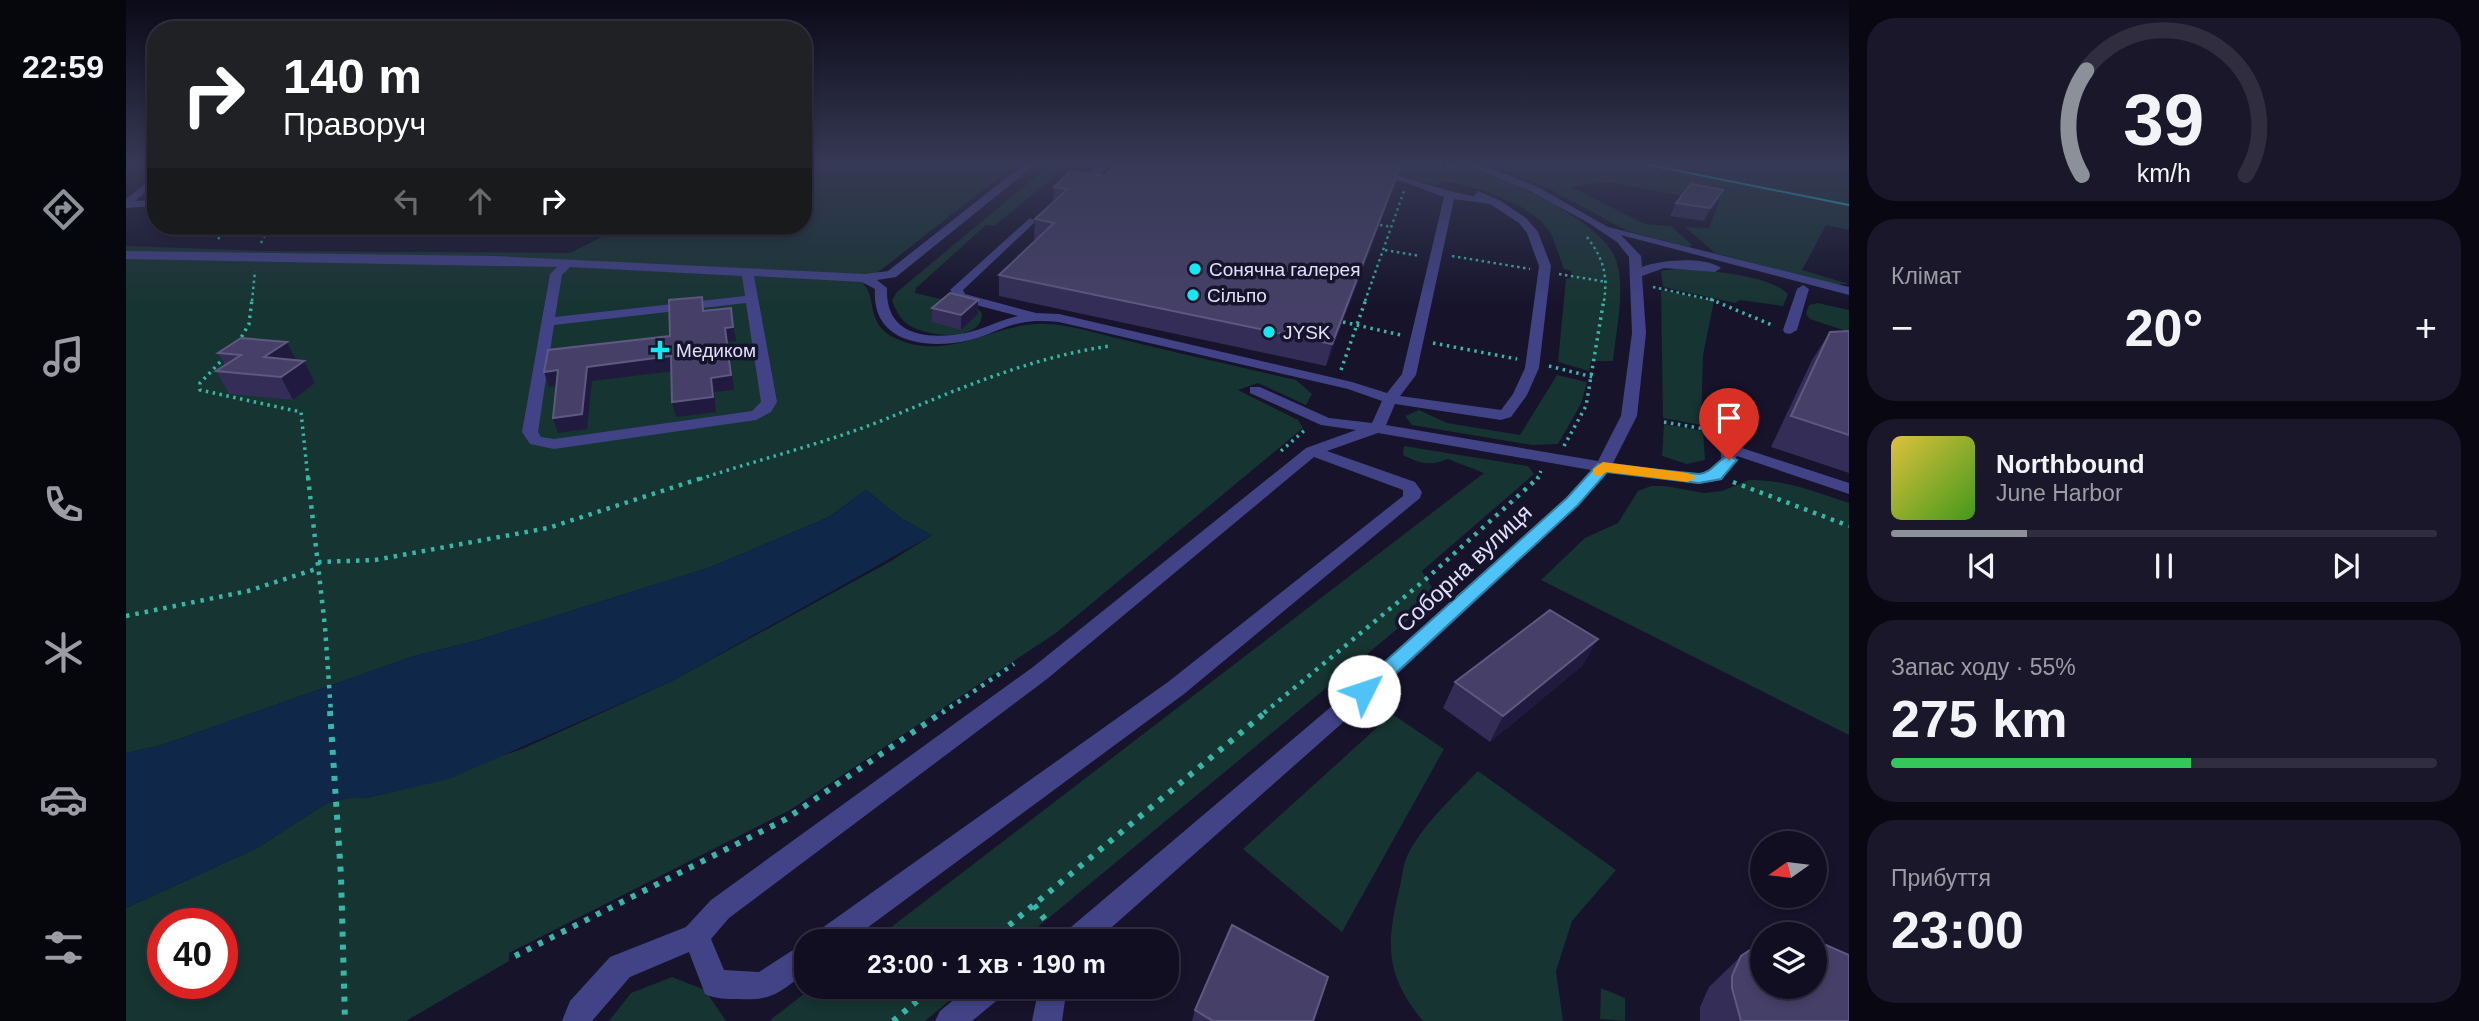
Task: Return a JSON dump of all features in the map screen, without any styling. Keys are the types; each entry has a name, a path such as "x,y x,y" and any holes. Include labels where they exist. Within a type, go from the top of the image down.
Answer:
{"street":[{"path":"126,255 567,263 865,278 892,274 971,212"},
{"path":"577,1021 579,1011 620,967 696,936 720,909 1040,673 1312,451 1377,428 1390,399 1409,375 1446,212"},
{"path":"1030,221 956,290 961,297 1034,316 1059,317 1352,386 1390,399 1506,414 1530,377 1545,271 1532,232 1523,221 1509,212"},
{"path":"1575,212 1621,240 1715,268 1849,301"},
{"path":"1600,225 1849,291"},
{"name":"Соборна вулиця","path":"1086,929 1385,673 1573,501 1603,467 1629,416 1639,332 1635,256 1621,240"},
{"path":"567,263 556,274 530,432 536,441 554,444 756,415 766,409 769,402 747,272"},
{"path":"1637,279 1644,268 1663,265 1715,268"},
{"path":"865,278 881,288 878,302 883,318 897,332 914,336 943,339 967,337 1034,316"},
{"path":"1790,330 1803,289"},
{"path":"548,322 751,299"},
{"path":"1255,390 1326,422 1377,428 1603,467 1699,479 1716,476 1729,460 1729,441 1849,489"},
{"path":"843,929 1176,688 1412,498 1413,492 1409,486 1312,451"},
{"path":"696,936 715,984 763,986 794,964"},
{"path":"950,1021 977,999"},
{"path":"1046,1021 1051,999"}],"path":[{"path":"1348,373 1341,372 1397,212"},
{"path":"1380,225 1392,228"},
{"path":"214,235 230,241"},
{"path":"1385,250 1420,256 1438,253 1607,282"},
{"path":"236,346 249,324 257,257"},
{"path":"1637,279 1716,300 1772,326"},
{"path":"1343,322 1418,341 1534,362 1593,377"},
{"path":"126,616 261,588 318,565 375,560 548,528 893,416 923,400 1006,369 1088,349 1155,340"},
{"path":"230,352 200,383 200,390 207,394 301,412 325,636 340,859 345,1021"},
{"path":"1664,422 1729,441"},
{"path":"1276,454 1305,430 1304,423"},
{"path":"1005,929 1486,527 1542,474 1532,464"},
{"path":"1716,476 1849,526"},
{"path":"515,956 786,819 1023,658"},
{"path":"1034,905 1046,921"},
{"path":"892,1021 919,999"}],"green space":[{"path":"812,212 955,212 863,284 880,326 897,339 915,345 950,345 1018,326 1058,325 1296,380 1312,394 1306,405 1258,383 1238,390 1298,420 1303,428 1056,633 790,810 509,953 509,961 406,1021 126,1021 126,908 257,848 327,803 400,790 522,749 672,681 891,561 932,535 902,519 866,490 829,517 711,567 475,641 414,656 162,745 126,753 126,246 260,251 570,253 605,235 812,235"},
{"path":"994,212 1012,212 994,226 986,225 916,288 915,293 976,307 982,313 980,323 973,330 950,335 914,328 898,313 892,300 897,292"},
{"path":"1528,212 1566,212 1591,229 1607,245 1616,260 1620,297 1613,361 1591,361 1589,371 1558,362 1566,279 1572,278 1571,271 1564,269 1551,233 1540,220"},
{"path":"1591,212 1620,212 1645,224 1671,226 1692,245 1689,247 1627,231"},
{"path":"1715,212 1849,212 1849,230 1826,225 1802,270 1849,284 1835,284 1715,253 1685,227 1709,228"},
{"path":"1675,269 1751,278 1779,287 1788,294 1783,306 1740,300 1735,303 1663,287 1661,271"},
{"path":"1661,290 1714,301 1703,355 1701,425 1663,418"},
{"path":"1818,303 1849,310 1849,332 1810,319 1806,314 1809,305"},
{"path":"1557,375 1587,382 1581,404 1558,444 1532,445 1412,425 1405,416 1419,410 1447,423 1520,435"},
{"path":"1664,424 1703,431 1705,460 1687,464 1662,456"},
{"path":"1404,446 1528,466 1534,474 1422,571 1437,596 1035,929 889,929 1484,473 1448,459 1426,463 1403,455"},
{"path":"1749,480 1787,484 1849,503 1849,735 1541,580 1585,538 1618,523 1638,491 1651,486 1666,486 1704,493 1722,491"},
{"path":"1392,714 1444,749 1342,932 1243,849"},
{"path":"1478,771 1616,870 1572,921 1556,971 1563,1021 1423,1021 1401,989 1395,974 1392,927 1406,858 1431,821"},
{"path":"672,977 705,990 726,1021 609,1021 631,993"},
{"path":"1601,988 1625,998 1625,1021 1600,1019"},
{"path":"797,999 952,999 925,1021 769,1021"}],"water":[{"path":"866,490 902,519 932,535 672,681 449,779 366,798 352,797 327,803 257,848 126,908 126,753 162,745 414,656 475,641 711,567 829,517"}],"building":[{"name":"Сонячна галерея","path":"1043,212 1383,212 1332,344 999,275 1054,223 1035,219"},
{"path":"950,293 978,300 961,315 932,308"},
{"path":"702,297 703,311 731,308 733,327 725,328 731,375 711,378 713,397 672,402 671,356 587,367 582,414 553,418 558,370 544,372 548,350 670,336 669,300"},
{"path":"1849,331 1849,435 1791,416 1830,332"},
{"path":"241,338 287,342 264,357 304,361 281,377 216,371 241,355 218,353"},
{"path":"1550,610 1598,639 1503,716 1455,682"},
{"path":"1232,925 1328,977 1313,1021 1213,1021 1195,1010"},
{"path":"1827,945 1849,955 1849,1021 1741,1021 1732,988 1732,976 1741,956 1750,950 1750,999 1827,999"}],"slow traffic":[{"path":"1599,472 1603,467 1688,477"}],"place":[{"name":"Сонячна галерея","path":"1195,269"},
{"name":"Сільпо","path":"1193,295"},
{"name":"JYSK","path":"1269,332"},
{"name":"Медиком","path":"660,350"}],"route":[{"path":"1364,691 1573,501 1603,467 1699,479 1716,476 1729,460"}]}
